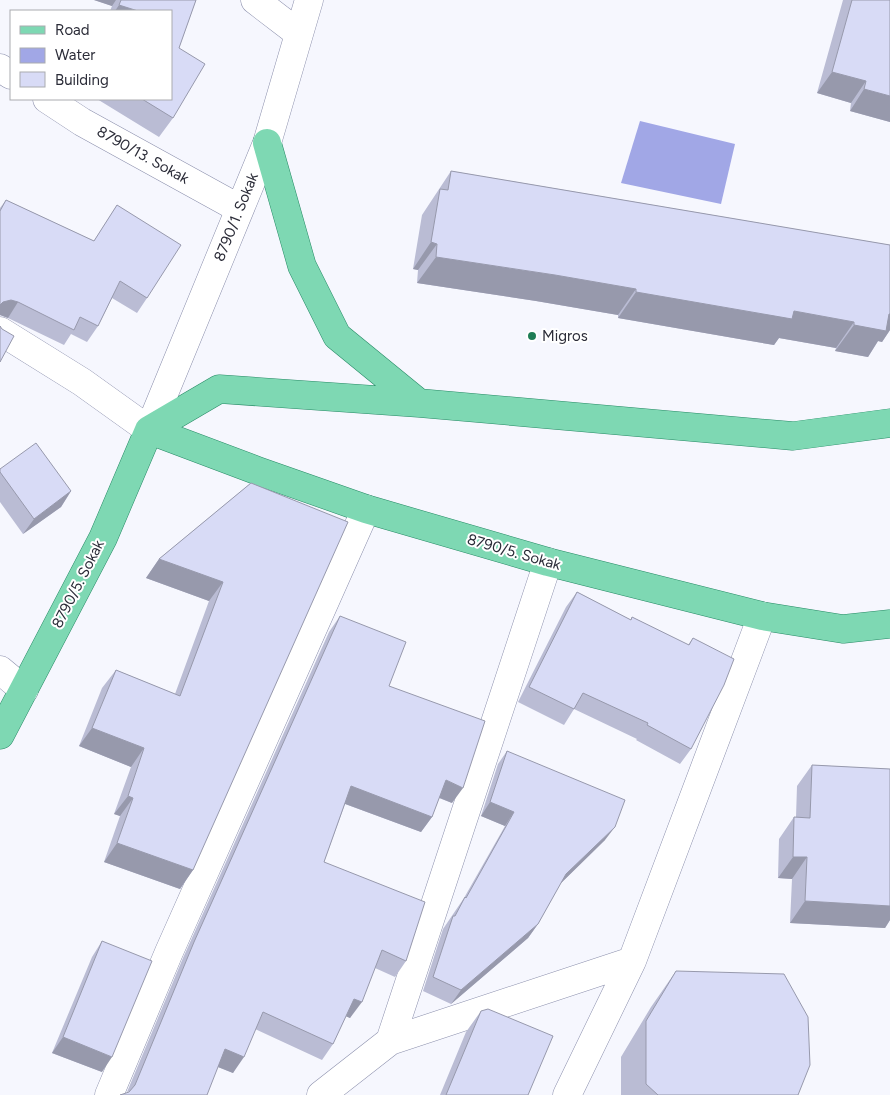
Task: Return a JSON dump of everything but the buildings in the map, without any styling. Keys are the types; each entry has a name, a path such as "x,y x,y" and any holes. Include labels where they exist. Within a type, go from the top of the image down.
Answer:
{"main road":[{"path":"267,143 302,266 337,336 419,403"},
{"path":"149,430 219,389 419,403 793,436 890,423"},
{"name":"8790/5. Sokak","path":"0,735 103,538 149,430 366,510 548,562 762,616 843,629 890,624"}],"street":[{"path":"255,0 298,33"},
{"name":"8790/1. Sokak","path":"149,430 267,143 308,0"},
{"name":"8790/13. Sokak","path":"49,100 82,122 240,209"},
{"path":"0,331 82,382 149,430"},
{"path":"109,1095 168,952 366,510"},
{"path":"390,1042 548,562"},
{"path":"567,1095 632,961 762,616"},
{"path":"0,670 24,690"},
{"path":"321,1095 390,1042 632,961"}],"water":[{"path":"640,121 735,144 721,204 621,183"}],"place":[{"name":"Migros","path":"532,336"}]}
